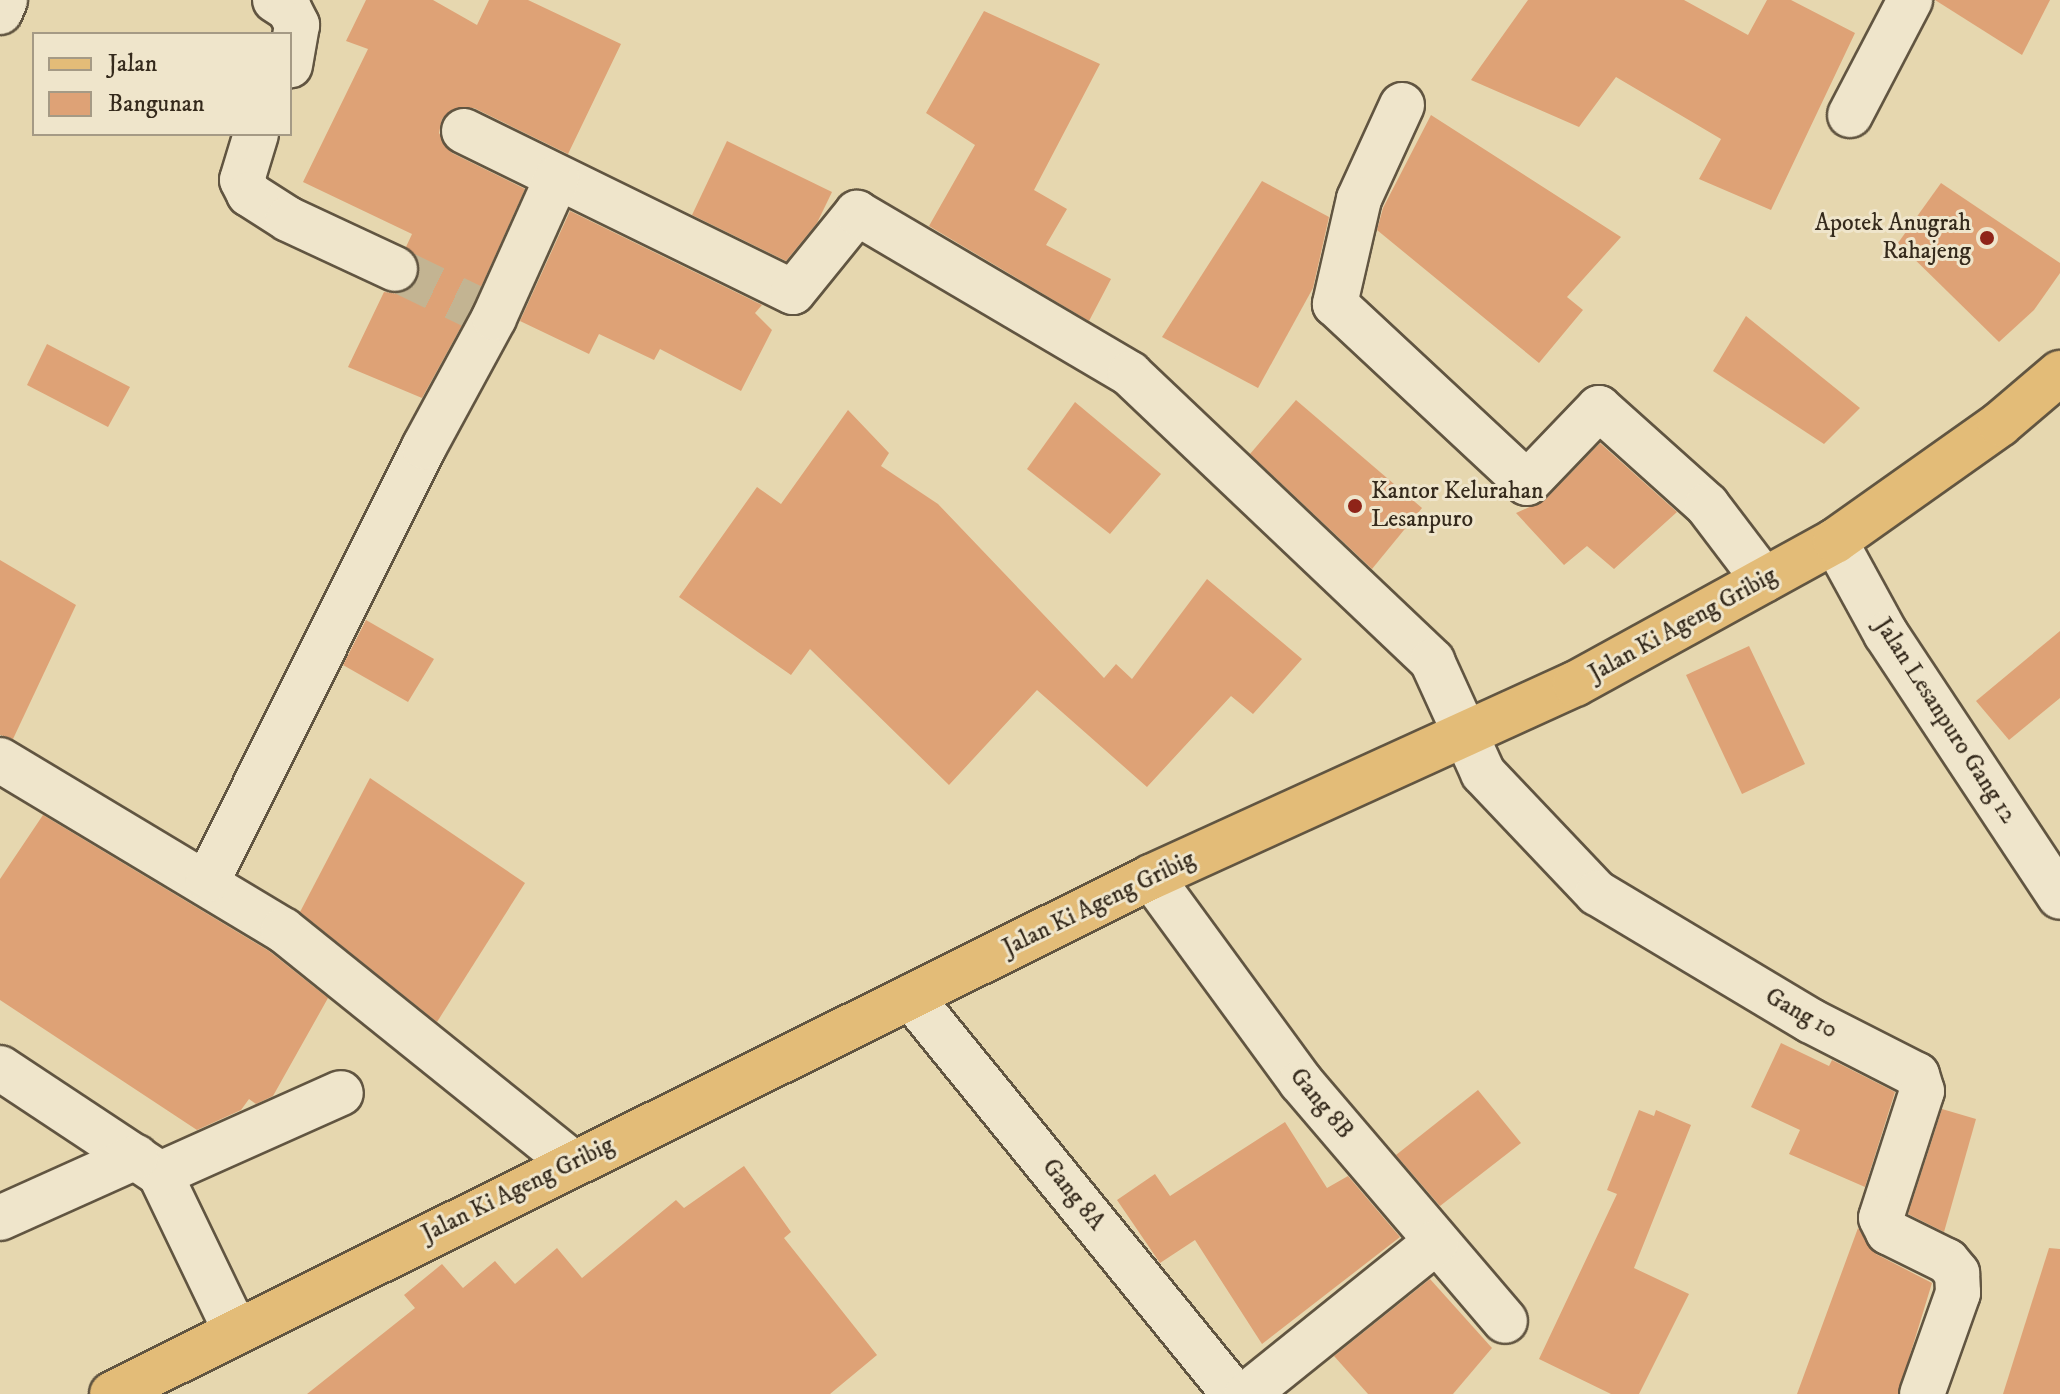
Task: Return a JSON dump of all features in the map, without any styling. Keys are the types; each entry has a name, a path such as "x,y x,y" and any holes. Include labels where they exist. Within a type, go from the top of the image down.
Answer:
{"main road":[{"name":"Jalan Ki Ageng Gribig","path":"112,1394 235,1330 1151,877 1575,684 1835,541 2000,424 2060,373"}],"street":[{"path":"0,12 5,0"},
{"path":"275,0 289,9 297,25 292,54"},
{"path":"1850,115 1910,0"},
{"path":"1402,105 1359,199 1335,304 1527,483 1599,408 1707,505 1764,580"},
{"path":"464,131 793,292 857,213 1130,374 1432,661 1468,735"},
{"path":"255,136 242,180 249,194 288,219 395,269"},
{"path":"208,880 557,178"},
{"name":"Jalan Lesanpuro Gang 12","path":"1835,541 1886,634 2060,897"},
{"name":"Gang 10","path":"1468,735 1483,773 1597,893 1811,1021 1917,1075 1922,1091 1882,1227 1947,1261 1957,1273 1958,1293 1922,1394"},
{"path":"0,760 208,880 283,930 573,1163"},
{"name":"Gang 8B","path":"1151,877 1301,1082 1505,1321"},
{"name":"Gang 8A","path":"911,997 1234,1394"},
{"path":"0,1068 148,1166 235,1330"},
{"path":"0,1218 341,1093"},
{"path":"1247,1394 1436,1242"}],"building":[{"path":"366,0 433,0 477,25 489,0 528,0 621,44 568,154 474,108 451,110 442,119 439,133 452,153 525,189 472,307 422,398 348,367 384,292 398,294 417,280 420,266 406,247 412,234 303,182 368,49 346,41"},
{"path":"1528,0 1684,0 1748,35 1767,0 1791,0 1855,33 1771,210 1699,179 1721,139 1616,77 1579,127 1471,80"},
{"path":"1935,0 2050,0 2022,55"},
{"path":"984,11 1100,64 1034,190 1067,209 1046,245 1111,279 1089,321 929,226 975,145 926,113"},
{"path":"1431,115 1621,237 1567,297 1583,310 1539,363 1377,230 1383,208"},
{"path":"727,141 832,192 817,223 786,261 692,215"},
{"path":"1262,181 1329,217 1313,288 1258,388 1162,337"},
{"path":"1941,183 2060,263 2060,273 2034,310 1999,342 1898,243"},
{"path":"570,211 762,305 755,313 772,330 741,391 660,349 654,360 599,334 589,354 520,321"},
{"path":"1746,316 1860,408 1824,444 1713,371"},
{"path":"47,344 130,387 108,427 27,385"},
{"name":"Kantor Kelurahan Lesanpuro","path":"1296,400 1422,508 1372,569 1250,454"},
{"path":"1075,402 1161,474 1110,534 1027,469"},
{"path":"848,410 889,453 881,466 938,504 1104,678 1116,664 1132,679 1207,579 1302,659 1253,714 1231,696 1147,787 1037,690 949,785 810,649 791,675 679,597 757,487 781,504"},
{"path":"1600,443 1677,512 1614,569 1587,546 1564,565 1516,513 1545,500"},
{"path":"0,560 76,605 13,739 0,735"},
{"path":"366,620 434,659 408,702 343,665"},
{"path":"2060,631 2060,698 2009,740 1976,701"},
{"path":"1749,646 1805,764 1742,794 1686,675"},
{"path":"370,778 525,883 437,1022 300,912"},
{"path":"43,815 269,951 328,998 273,1096 256,1104 249,1099 241,1110 197,1130 0,1000 0,879"},
{"path":"1781,1043 1829,1066 1832,1060 1895,1092 1865,1187 1789,1154 1800,1130 1751,1107"},
{"path":"1478,1090 1521,1143 1440,1206 1396,1155"},
{"path":"1942,1109 1976,1119 1944,1232 1908,1214"},
{"path":"1639,1110 1654,1116 1656,1110 1691,1125 1634,1268 1689,1294 1639,1394 1611,1394 1539,1359 1617,1194 1607,1190"},
{"path":"1285,1122 1327,1188 1348,1176 1400,1237 1262,1344 1195,1240 1160,1263 1117,1200 1155,1174 1170,1196"},
{"path":"744,1166 791,1232 784,1238 877,1355 830,1394 307,1394 415,1308 404,1295 442,1264 463,1288 495,1261 515,1284 557,1248 582,1278 676,1200 684,1208"},
{"path":"1858,1228 1876,1254 1932,1283 1898,1394 1797,1394"},
{"path":"2049,1248 2060,1249 2060,1394 2003,1394"},
{"path":"1430,1279 1492,1348 1453,1394 1368,1394 1334,1356"}],"tunnel":[{"path":"395,269 486,313"}],"place":[{"name":"Apotek Anugrah Rahajeng","path":"1987,238"},
{"name":"Kantor Kelurahan Lesanpuro","path":"1355,506"}]}
